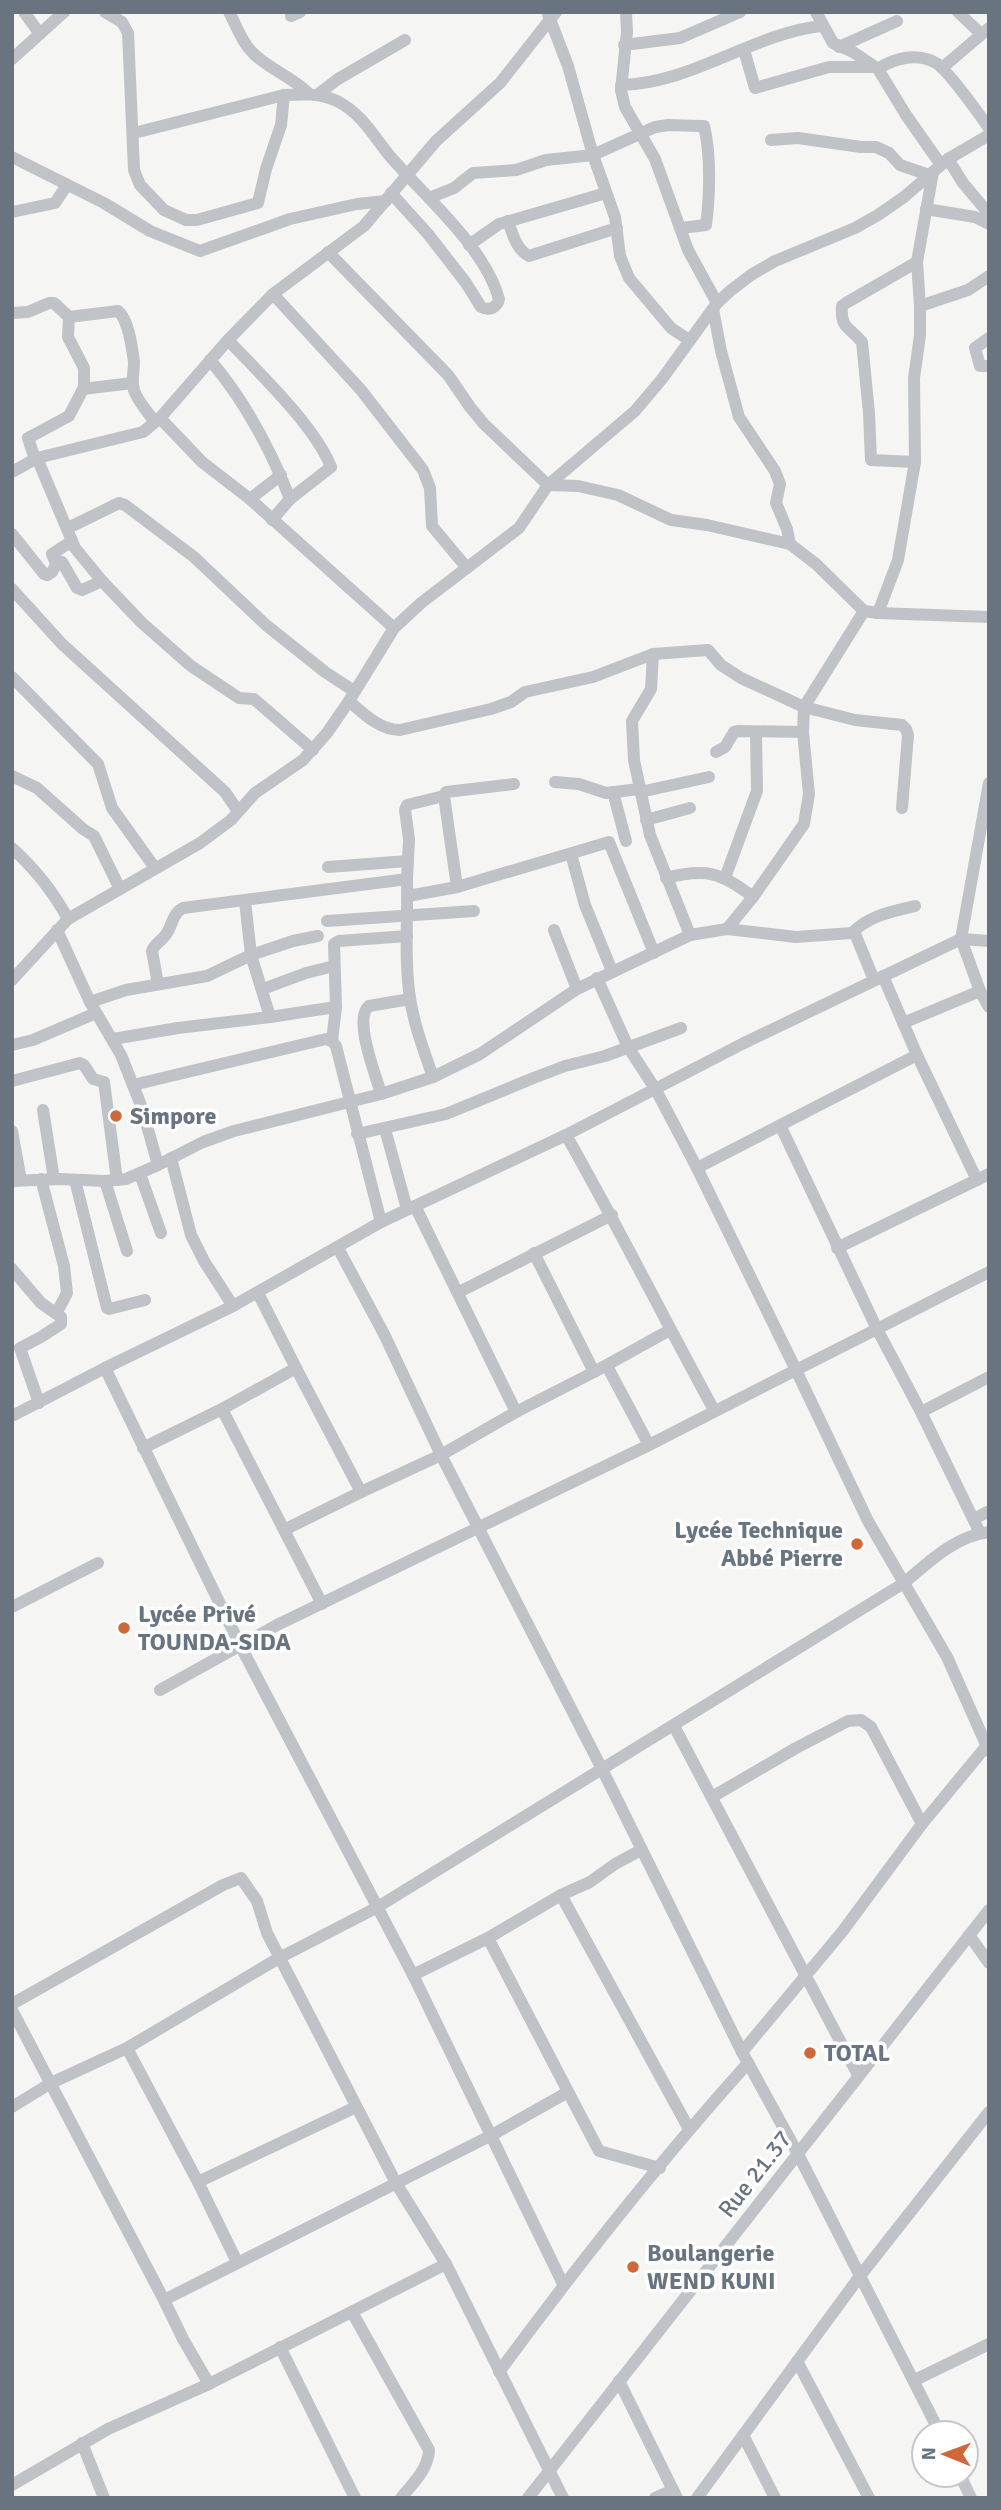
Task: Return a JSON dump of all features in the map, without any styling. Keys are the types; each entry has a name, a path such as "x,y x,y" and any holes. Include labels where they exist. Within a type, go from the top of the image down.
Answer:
{"street":[{"path":"24,12 40,34"},
{"path":"12,59 64,12"},
{"path":"105,12 127,27 136,178 164,211 172,215 191,221 258,203 281,125 284,95"},
{"path":"229,12 244,42 257,57 312,94"},
{"path":"626,12 627,32 621,85 625,107 655,159 688,250 715,306 721,351 739,417 775,471 780,484 776,503 790,544"},
{"path":"624,45 681,37 740,12"},
{"path":"816,12 832,43 853,52 875,68 938,168 926,209 917,262 920,335 915,378 915,462 898,560 878,613"},
{"path":"942,68 985,31 958,12"},
{"path":"551,14 593,155 615,217 620,256 629,278 671,328 689,340"},
{"path":"12,472 36,459 143,432 273,294 364,226 436,141 500,83 551,14"},
{"path":"839,47 897,21"},
{"path":"621,85 662,80 744,50 778,34 821,26"},
{"path":"312,94 405,40"},
{"path":"12,980 68,919 222,828 256,793 313,750 352,696 394,628 421,603 519,528 548,485 635,411 715,306 751,275 775,261 855,228 878,215 938,168 988,136 942,68 930,61 909,57 875,68 829,67 755,88 744,50"},
{"path":"134,133 284,95 312,94 337,101 354,113 469,245 497,292 498,303 490,309 481,307 428,234 388,197"},
{"path":"429,198 454,188 473,173 516,170 547,160 593,155 639,134 667,125 704,127 708,157 706,225 681,229"},
{"path":"771,140 799,138 876,147 889,153 900,165 938,168 963,183 989,214"},
{"path":"12,157 104,203 150,231 200,251 290,219 388,197"},
{"path":"12,212 55,203 66,185"},
{"path":"469,245 499,225 606,192"},
{"path":"926,209 975,217 989,224"},
{"path":"508,222 516,243 529,256 617,228"},
{"path":"328,252 448,375 484,424 548,485 578,486 618,495 671,520 707,525 790,544 816,564 863,611 989,617"},
{"path":"915,462 871,460 862,342 844,325 841,317 842,306 846,303 917,262"},
{"path":"920,306 968,290 989,276"},
{"path":"273,294 361,390 423,470 430,488 432,526 467,568"},
{"path":"12,313 28,312 54,303 69,317 68,337 84,368 85,389 69,415 28,438 78,554 142,623 191,666 239,698 254,699 313,750"},
{"path":"69,317 118,310 123,314 134,364 134,393 157,420 394,628"},
{"path":"989,338 975,348 980,366 989,366"},
{"path":"228,340 267,381 325,453 331,467 290,499 272,520"},
{"path":"211,360 232,386 271,451 290,499"},
{"path":"85,389 132,383"},
{"path":"250,499 281,475"},
{"path":"12,534 47,575 52,572 56,563 52,554 70,535 119,503 125,505 194,557 266,625 326,672 379,724 390,730 408,729 491,709 511,702 525,692 593,677 653,654 708,650 721,666 804,708 855,720 896,724 906,729 902,808"},
{"path":"56,563 62,562 77,588 82,590 102,581"},
{"path":"12,589 62,644 218,786 238,811"},
{"path":"727,929 804,824 809,794 803,732 804,708 863,611"},
{"path":"653,654 652,689 632,722 634,760 646,820 690,935"},
{"path":"12,677 98,764 112,808 155,868"},
{"path":"716,752 725,747 734,732 803,732"},
{"path":"725,878 757,791 756,732"},
{"path":"12,776 37,788 94,836 120,889"},
{"path":"555,782 579,784 598,791 613,792 639,791 709,777"},
{"path":"433,1077 420,1042 410,999 407,805 444,796 451,791 514,783"},
{"path":"989,783 961,939 980,991 989,1007"},
{"path":"613,792 626,841"},
{"path":"444,796 457,887"},
{"path":"646,820 691,808"},
{"path":"408,896 457,887 609,842 654,953"},
{"path":"12,848 31,865 48,886 68,919"},
{"path":"571,854 585,905 612,971"},
{"path":"328,867 408,861"},
{"path":"666,878 699,871 725,878 753,897"},
{"path":"158,984 153,946 166,935 178,910 407,879"},
{"path":"245,901 251,955 270,1017"},
{"path":"12,1131 16,1181 111,1180 139,1174 203,1142 234,1131 381,1094 433,1077 480,1054 577,989 690,935 727,929 796,937 852,933 864,921 915,906"},
{"path":"327,922 474,911"},
{"path":"57,930 93,1007 113,1039 133,1085 158,1166"},
{"path":"554,930 577,989"},
{"path":"837,1248 983,1177 917,1055 903,1023 852,933"},
{"path":"12,1045 45,1035 126,990 207,975 251,955 318,936"},
{"path":"332,1041 336,1007 334,944 407,936"},
{"path":"12,1416 258,1293 381,1222 566,1135 741,1044 961,939 989,941"},
{"path":"263,989 306,973 334,967"},
{"path":"499,2372 563,2284 660,2168 922,1824 988,1747 947,1657 868,1521 697,1168 656,1090 628,1047 597,978"},
{"path":"903,1023 980,991"},
{"path":"381,1094 365,1040 362,1018 369,1006 410,999"},
{"path":"113,1039 336,1007"},
{"path":"357,1134 446,1114 565,1066 584,1063 681,1028"},
{"path":"133,1085 326,1039 332,1041 336,1046 381,1222"},
{"path":"697,1168 917,1055"},
{"path":"12,1081 80,1063 93,1079 104,1082 111,1180 127,1251"},
{"path":"43,1110 48,1179 67,1293 57,1312"},
{"path":"12,2107 51,2083 127,2048 279,1958 376,1908 904,1583 949,1546 984,1532 974,1519 877,1329 781,1127"},
{"path":"385,1129 411,1208 459,1292 516,1412"},
{"path":"566,1135 612,1215 714,1410"},
{"path":"171,1158 191,1235 233,1306"},
{"path":"139,1174 161,1233"},
{"path":"75,1180 107,1308 109,1310 145,1300"},
{"path":"459,1292 612,1215"},
{"path":"338,1248 384,1334 441,1455 602,1769 745,2057 798,2154 933,2419"},
{"path":"534,1253 594,1373"},
{"path":"160,1690 240,1645 649,1445 989,1272"},
{"path":"14,1274 41,1303 61,1317 61,1324 20,1348 39,1403"},
{"path":"258,1293 361,1492"},
{"path":"284,1530 441,1455 670,1330"},
{"path":"607,1366 649,1445"},
{"path":"105,1368 240,1645 413,1975 563,2284"},
{"path":"143,1448 296,1368"},
{"path":"921,1412 989,1377"},
{"path":"222,1409 322,1604"},
{"path":"974,1519 989,1511"},
{"path":"12,1607 98,1563"},
{"path":"712,1797 838,1726 848,1721 861,1720 871,1727 922,1824"},
{"path":"674,1726 858,2075"},
{"path":"413,1975 488,1938 561,1895 590,1882 641,1850"},
{"path":"12,2004 223,1885 241,1878 257,1901 267,1933 279,1958 396,2183 446,2264 563,2498"},
{"path":"561,1895 689,2129"},
{"name":"Rue 21.37","path":"528,2498 989,1910"},
{"path":"969,1935 989,1963"},
{"path":"488,1938 599,2151 660,2168"},
{"path":"12,2010 209,2384"},
{"path":"127,2048 237,2262"},
{"path":"164,2300 492,2134 568,2092"},
{"path":"198,2182 356,2107"},
{"path":"697,2498 860,2276 989,2112"},
{"path":"12,2485 82,2443 209,2384 446,2264"},
{"path":"352,2312 429,2450 422,2472 401,2498"},
{"path":"915,2380 988,2346"},
{"path":"280,2347 355,2498"},
{"path":"797,2361 869,2498"},
{"path":"619,2381 675,2494 655,2498"},
{"path":"743,2435 775,2498"},
{"path":"82,2443 104,2498"}],"place":[{"name":"Simpore","path":"116,1116"},
{"name":"Lycée Technique Abbé Pierre","path":"857,1544"},
{"name":"Lycée Privé TOUNDA-SIDA","path":"124,1628"},
{"name":"TOTAL","path":"810,2053"},
{"name":"Boulangerie WEND KUNI","path":"633,2267"}]}
